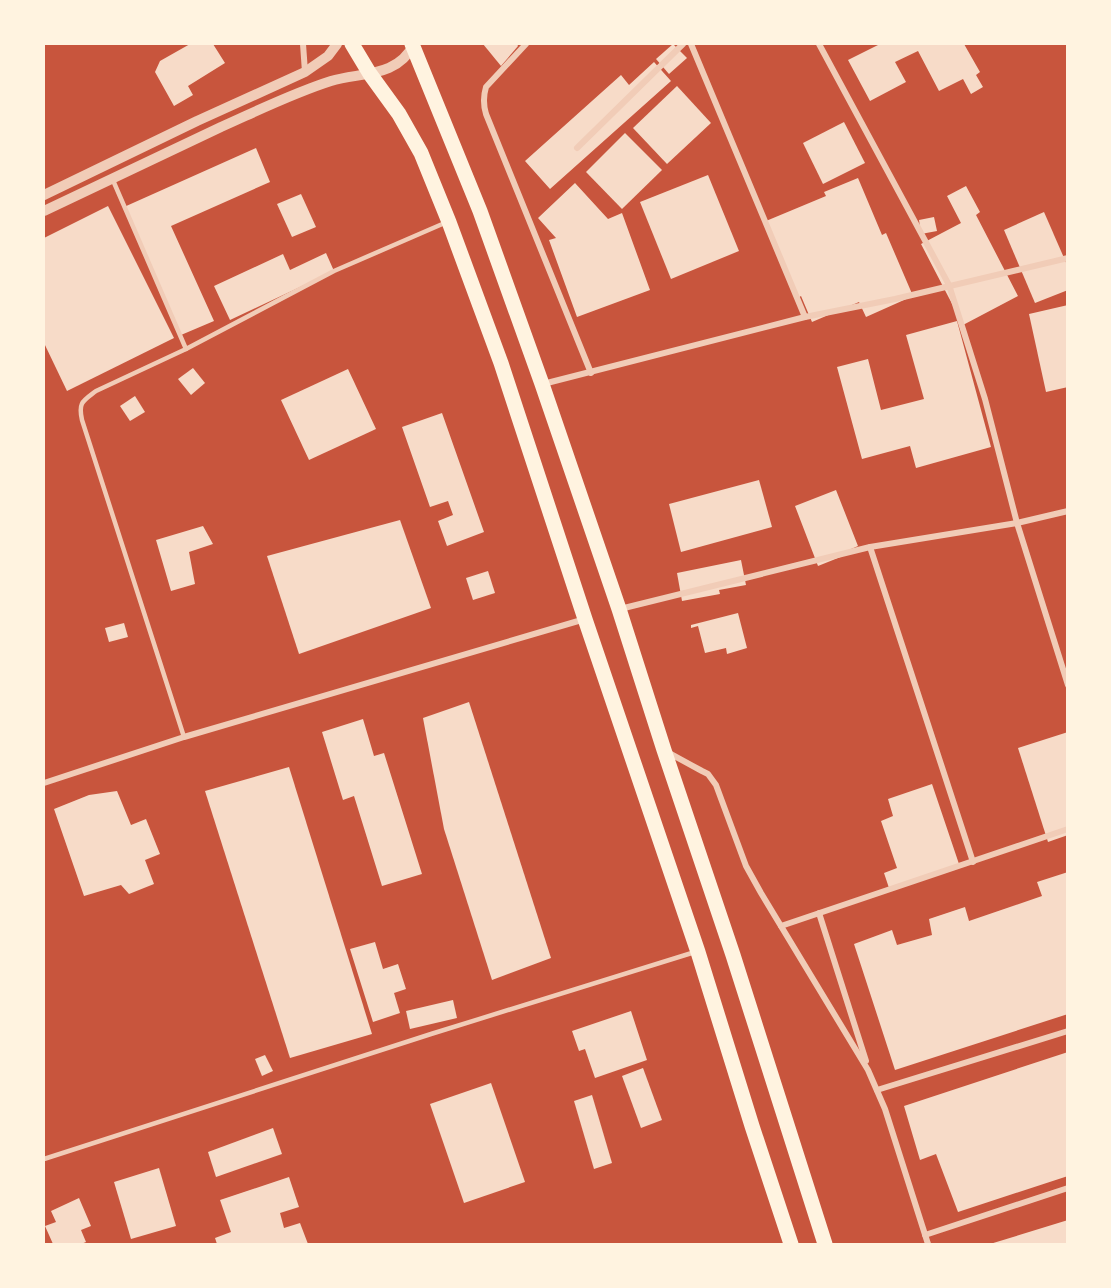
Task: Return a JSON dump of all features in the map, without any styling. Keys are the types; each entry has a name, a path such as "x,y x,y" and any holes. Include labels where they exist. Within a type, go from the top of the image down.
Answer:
{"main road":[{"path":"352,44 399,114 421,153 505,374 698,952 791,1245"},
{"path":"413,44 480,211 542,384 733,955 825,1245"}],"street":[{"path":"303,44 305,72"},
{"path":"44,195 305,72 328,56 337,44"},
{"path":"44,211 267,106 342,78 381,72 399,62 413,44"},
{"path":"526,44 486,87 483,106 591,373"},
{"path":"577,148 683,44"},
{"path":"691,44 805,317"},
{"path":"819,44 949,285 985,399 1017,523 1068,685"},
{"path":"197,122 204,135"},
{"path":"542,384 805,317 895,299 1068,258"},
{"path":"619,609 870,548 1017,523 1068,510"},
{"path":"870,548 972,862"},
{"path":"44,783 184,737 585,619"},
{"path":"664,750 708,774 716,784 746,866 760,893 868,1070"},
{"path":"781,926 1068,829"},
{"path":"819,913 868,1070 885,1109 928,1245"},
{"path":"877,1090 1068,1031"},
{"path":"925,1235 1068,1188"}],"lane":[{"path":"112,178 186,349"},
{"path":"184,737 82,420 80,409 84,400 96,391 186,349 334,271 449,222"},
{"path":"44,1159 431,1034 698,952"}],"building":[{"path":"190,44 213,44 225,63 188,86 193,95 174,106 155,72 160,61"},
{"path":"483,44 517,44 518,46 501,66"},
{"path":"673,44 687,58 669,74 656,59"},
{"path":"880,44 964,44 980,72 976,75 983,87 971,94 963,79 939,91 918,51 895,62 906,82 870,101 848,60"},
{"path":"654,62 671,81 550,189 525,161 621,75 629,85"},
{"path":"677,86 711,123 667,164 633,128"},
{"path":"844,122 865,163 823,184 803,143"},
{"path":"625,133 662,170 622,209 586,172"},
{"path":"256,148 270,182 171,226 214,321 181,335 124,207"},
{"path":"708,175 739,251 671,279 640,202"},
{"path":"858,178 882,235 886,233 913,296 866,317 859,302 812,322 801,296 798,298 766,221 826,196 824,192"},
{"path":"575,183 608,219 622,213 650,290 577,317 549,240 556,238 538,218"},
{"path":"966,186 980,212 976,215 1018,296 963,325 921,244 961,223 947,196"},
{"path":"301,194 316,227 292,237 277,204"},
{"path":"108,206 174,338 67,391 44,343 44,238"},
{"path":"1044,212 1068,267 1068,290 1035,303 1004,230"},
{"path":"934,217 937,231 921,234 919,220"},
{"path":"326,253 334,271 230,320 214,286 283,254 290,270"},
{"path":"1068,305 1068,387 1046,392 1029,314"},
{"path":"957,321 991,447 916,468 910,446 862,459 837,367 868,359 881,410 924,399 906,335"},
{"path":"193,368 205,383 191,395 178,379"},
{"path":"348,369 376,429 309,460 281,400"},
{"path":"135,396 145,412 130,421 120,406"},
{"path":"442,413 484,532 447,546 438,521 453,515 448,501 430,507 402,427"},
{"path":"759,480 772,527 681,552 669,504"},
{"path":"836,490 858,546 842,553 843,556 818,566 795,506"},
{"path":"400,520 431,608 299,654 267,556"},
{"path":"203,526 213,544 189,552 195,584 171,591 156,540"},
{"path":"741,560 746,585 719,590 720,594 682,601 677,573"},
{"path":"488,571 495,593 473,600 466,578"},
{"path":"738,613 747,648 727,654 726,648 705,653 698,626 691,628 691,625"},
{"path":"124,623 128,637 109,642 105,628"},
{"path":"469,702 551,958 492,980 444,829 423,718"},
{"path":"363,719 374,756 384,753 422,874 382,886 354,796 343,800 322,732"},
{"path":"1068,732 1068,835 1048,842 1018,748"},
{"path":"289,767 372,1034 290,1058 205,791"},
{"path":"932,784 959,864 889,888 884,873 897,868 881,821 893,816 888,799"},
{"path":"117,791 131,825 146,819 160,854 145,860 154,884 129,894 121,885 84,896 54,809 89,795"},
{"path":"1068,872 1068,1014 895,1070 854,944 892,930 897,945 932,935 929,919 965,907 969,921 1042,896 1037,882"},
{"path":"375,942 383,969 398,964 406,989 394,993 400,1013 373,1022 350,949"},
{"path":"453,1000 457,1018 410,1029 406,1011"},
{"path":"631,1011 647,1060 595,1078 585,1049 579,1051 572,1031"},
{"path":"1068,1052 1068,1176 958,1212 936,1154 920,1160 904,1106"},
{"path":"265,1055 273,1071 262,1076 255,1059"},
{"path":"643,1068 662,1120 641,1128 622,1076"},
{"path":"491,1083 525,1182 464,1203 430,1104"},
{"path":"592,1095 612,1163 594,1169 574,1101"},
{"path":"273,1128 282,1154 216,1177 208,1152"},
{"path":"159,1168 176,1226 131,1239 114,1182"},
{"path":"289,1177 299,1207 280,1213 284,1228 300,1223 308,1244 217,1244 215,1238 231,1232 220,1200"},
{"path":"79,1198 91,1226 81,1230 86,1242 53,1244 45,1226 56,1222 51,1211"},
{"path":"1068,1220 1068,1244 990,1244"}]}
